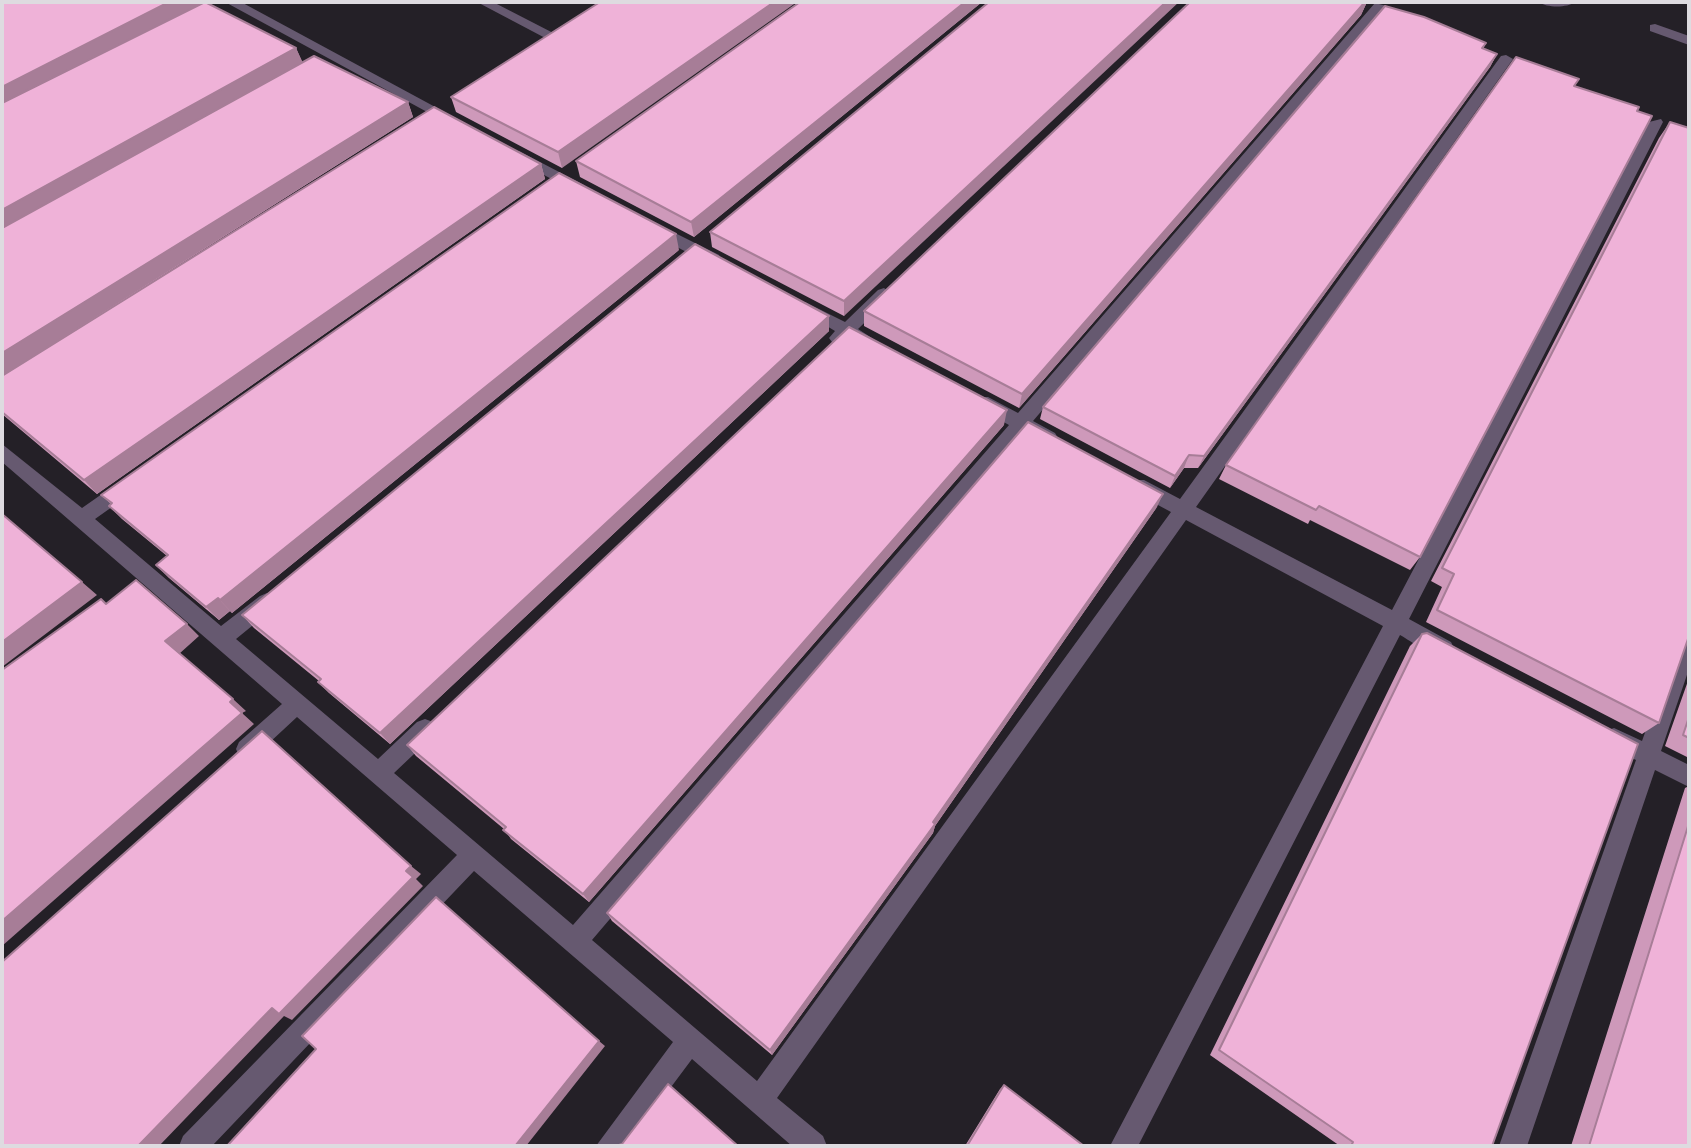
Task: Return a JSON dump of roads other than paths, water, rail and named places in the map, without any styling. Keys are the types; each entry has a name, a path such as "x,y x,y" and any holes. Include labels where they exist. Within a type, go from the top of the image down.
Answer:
{"street":[{"path":"212,9 228,2 325,60 479,134"},
{"path":"483,2 554,38"},
{"path":"1545,2 1569,2"},
{"path":"575,941 1381,7"},
{"path":"1655,28 1689,41"},
{"path":"760,1100 1506,59"},
{"path":"1124,1146 1655,122"},
{"path":"507,149 602,200"},
{"path":"642,221 723,264"},
{"path":"823,352 892,286"},
{"path":"791,301 886,351"},
{"path":"967,394 1061,444"},
{"path":"6,460 81,519 139,578 221,639 813,1146"},
{"path":"81,519 146,473"},
{"path":"1115,473 1466,660"},
{"path":"221,639 282,589"},
{"path":"1513,1146 1689,638"},
{"path":"227,767 297,704"},
{"path":"378,774 435,720"},
{"path":"1592,727 1689,776"},
{"path":"193,1146 473,855"},
{"path":"610,1146 690,1041"}]}
